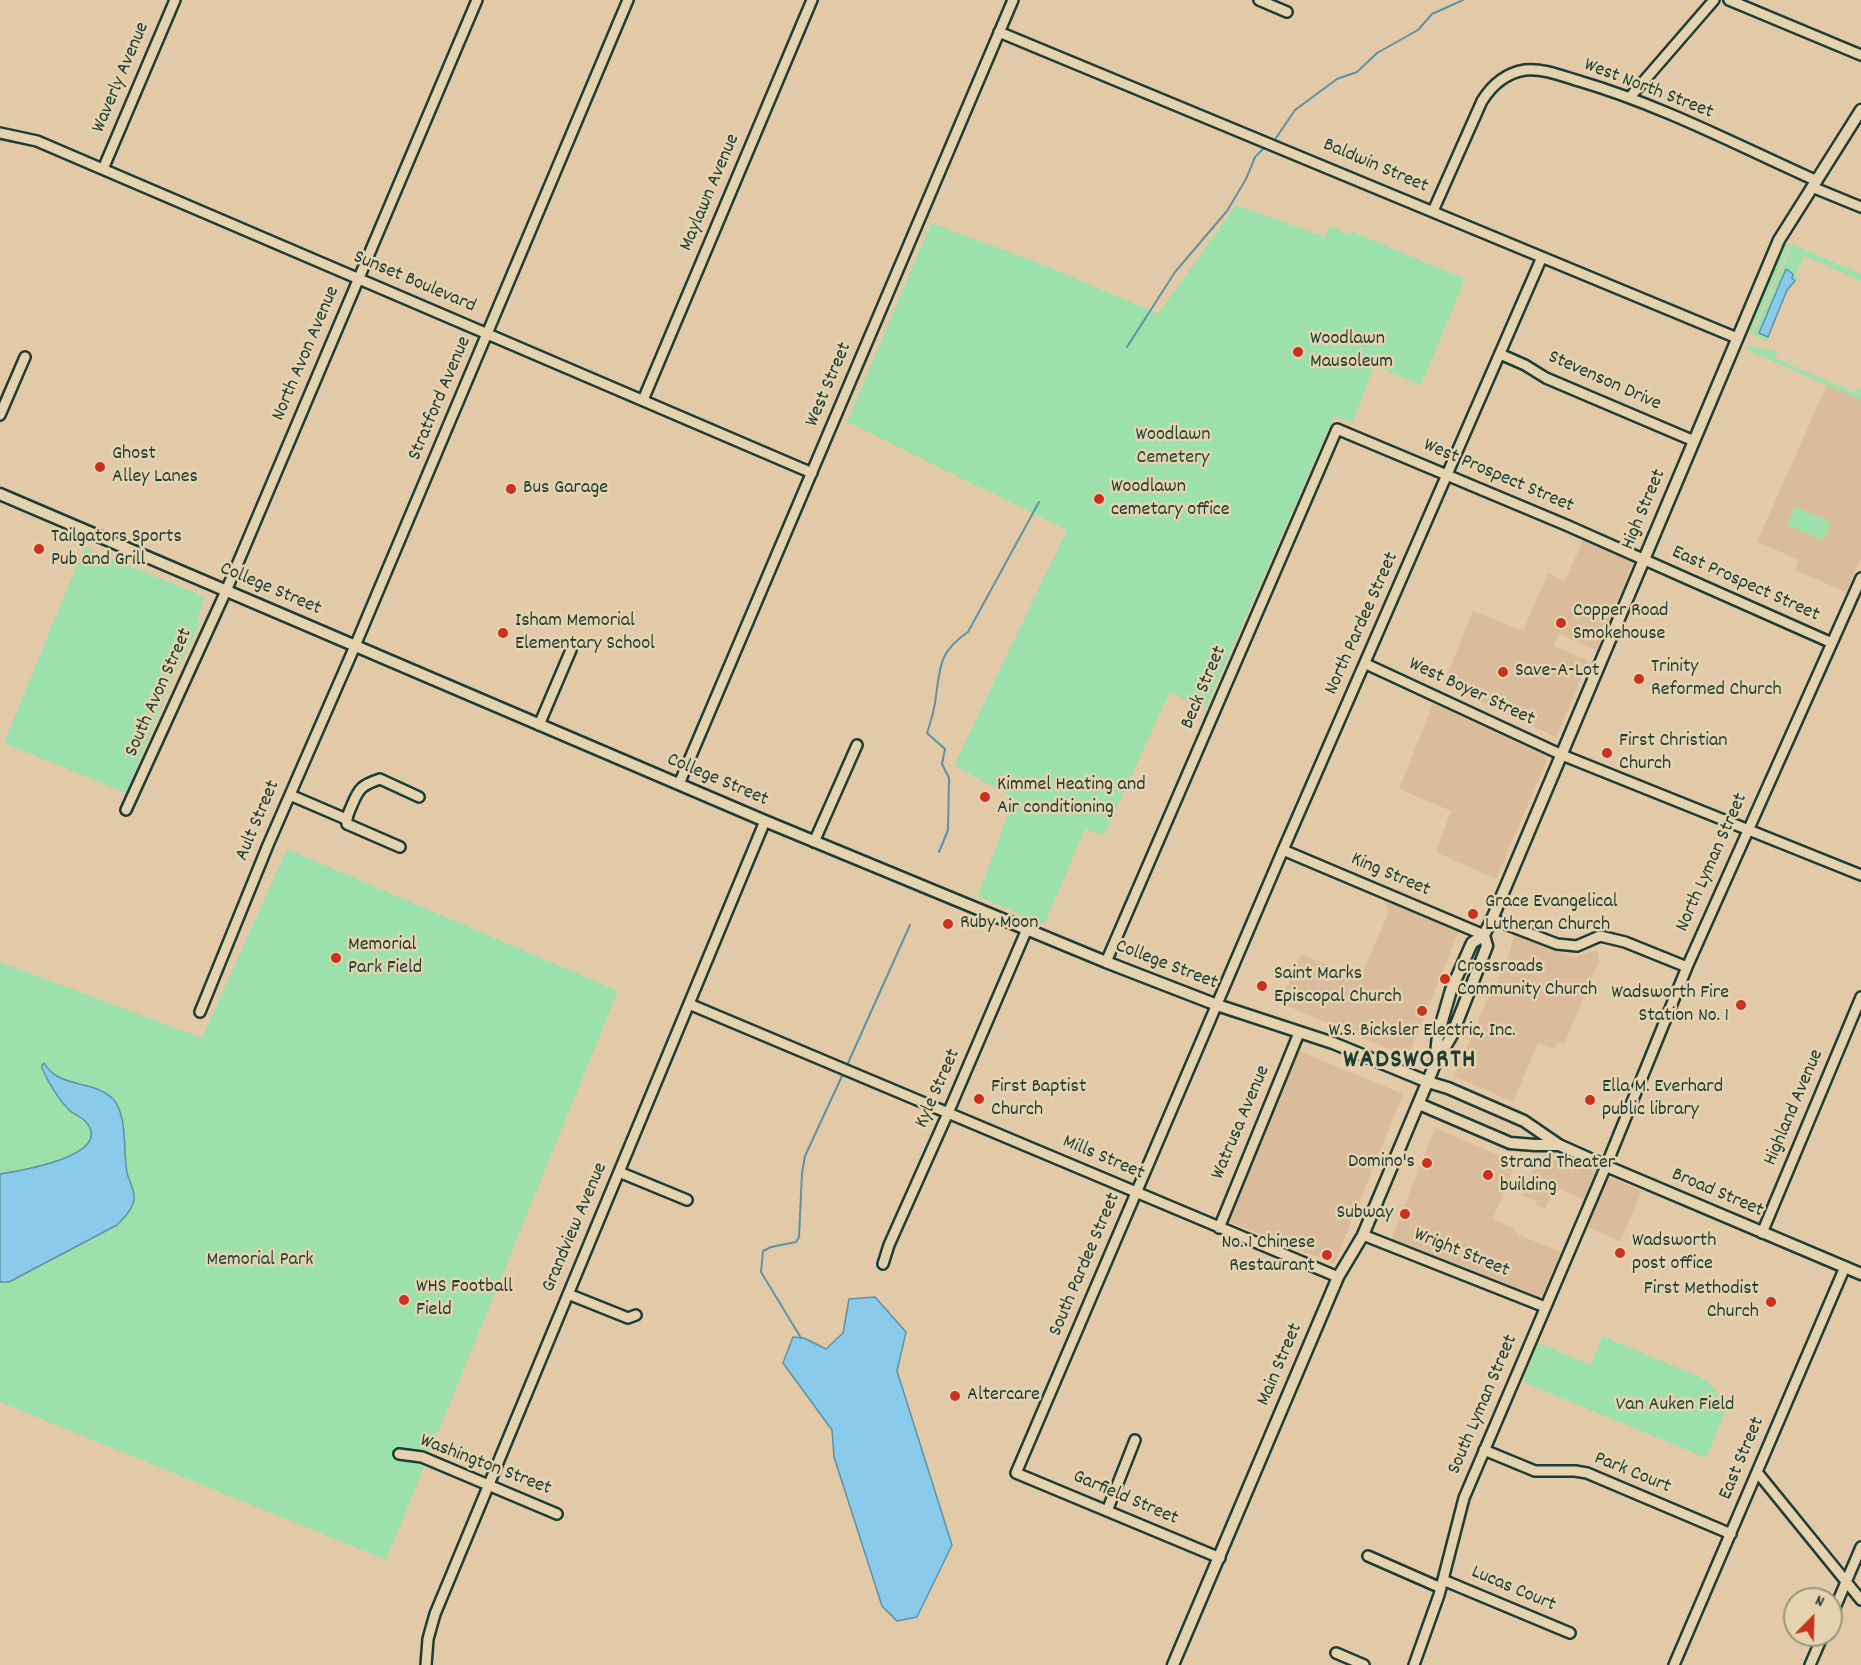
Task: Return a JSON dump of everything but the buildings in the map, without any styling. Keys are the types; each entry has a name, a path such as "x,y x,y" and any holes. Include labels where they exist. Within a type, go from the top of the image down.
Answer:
{"main road":[{"name":"High Street","path":"1435,1064 1438,1035 1451,990 1472,943 1484,935 1492,919 1779,240 1861,110"},
{"name":"College Street","path":"0,494 814,842 1106,962 1217,1005 1334,1043 1428,1082"},
{"name":"High Street","path":"1428,1082 1435,1064 1452,1035 1487,946 1484,935"},
{"name":"Broad Street","path":"1428,1082 1448,1088 1533,1126 1559,1145 1606,1166 1861,1274"},
{"name":"Main Street","path":"1173,1665 1338,1277 1363,1235 1428,1082"},
{"name":"Broad Street","path":"1419,1104 1510,1143 1559,1145"},
{"path":"1527,1145 1534,1137 1533,1126"}],"street":[{"name":"Waverly Avenue","path":"103,170 175,0"},
{"name":"North Avon Avenue","path":"226,591 477,0"},
{"name":"Stratford Avenue","path":"355,646 628,0"},
{"name":"Maylawn Avenue","path":"643,400 812,0"},
{"name":"West Street","path":"679,784 1013,0"},
{"path":"1259,0 1287,12"},
{"path":"1630,97 1714,0"},
{"path":"1729,0 1861,55"},
{"name":"Baldwin Street","path":"999,32 1737,338"},
{"name":"West North Street","path":"1433,211 1488,92 1505,77 1538,70 1630,97 1861,207"},
{"name":"Sunset Boulevard","path":"0,133 37,141 812,473"},
{"name":"North Pardee Street","path":"1217,1005 1542,257"},
{"name":"Stevenson Drive","path":"1500,354 1526,365 1546,378 1694,441"},
{"path":"0,415 25,357"},
{"name":"West Prospect Street","path":"1337,429 1644,560"},
{"name":"Beck Street","path":"1106,962 1337,429"},
{"name":"East Prospect Street","path":"1644,560 1832,642"},
{"name":"North Lyman Street","path":"1606,1166 1687,967 1861,578"},
{"name":"South Avon Street","path":"126,810 226,591"},
{"path":"1851,600 1861,604"},
{"name":"Ault Street","path":"200,1012 355,646"},
{"path":"539,725 571,650"},
{"name":"West Boyer Street","path":"1366,664 1562,755 1861,875"},
{"path":"814,842 857,745"},
{"path":"400,847 347,824 346,819 358,791 367,783 380,779 419,796"},
{"path":"290,795 346,819"},
{"name":"Grandview Avenue","path":"426,1665 426,1649 435,1614 765,821"},
{"name":"King Street","path":"1283,850 1484,935"},
{"path":"1492,919 1557,944 1577,946 1600,936 1625,942 1687,967"},
{"name":"Kyle Street","path":"884,1264 889,1245 1028,929"},
{"name":"Highland Avenue","path":"1762,1233 1861,997"},
{"name":"Mills Street","path":"689,1004 1338,1277"},
{"name":"South Pardee Street","path":"1016,1473 1217,1005"},
{"name":"Watrusa Avenue","path":"1219,1228 1299,1033"},
{"name":"South Lyman Street","path":"1414,1665 1442,1584 1464,1498 1606,1166"},
{"path":"619,1172 687,1200"},
{"name":"Wright Street","path":"1363,1235 1545,1307"},
{"name":"East Street","path":"1674,1665 1845,1267"},
{"path":"568,1294 628,1318 636,1316"},
{"path":"1107,1511 1135,1440"},
{"name":"Park Court","path":"1484,1450 1535,1471 1587,1473 1731,1534"},
{"name":"Washington Street","path":"399,1454 422,1457 557,1514"},
{"path":"1757,1472 1861,1600"},
{"name":"Garfield Street","path":"1016,1473 1220,1558"},
{"path":"1843,1590 1861,1547"},
{"name":"Lucas Court","path":"1368,1556 1570,1633"},
{"path":"1810,1665 1818,1647"},
{"path":"1336,1653 1364,1665"}],"shaded area":[{"path":"1827,385 1861,400 1861,558 1846,592 1795,570 1799,560 1757,542"},
{"path":"1583,540 1633,562 1597,650 1559,634 1554,646 1589,661 1556,737 1443,685 1473,611 1523,631 1548,573 1565,581"},
{"path":"1433,704 1545,755 1547,760 1496,879 1436,852 1451,811 1399,789"},
{"path":"1380,894 1460,928 1408,1057 1280,1003 1301,954 1360,978 1389,912"},
{"path":"1514,935 1576,958 1597,950 1599,961 1564,1044 1558,1041 1554,1049 1538,1043 1513,1102 1454,1076 1490,993 1493,991 1510,951"},
{"path":"1297,1050 1403,1094 1334,1264 1227,1221"},
{"path":"1435,1128 1516,1163 1493,1219 1511,1227 1519,1235 1561,1252 1543,1294 1539,1298 1391,1240"},
{"path":"1551,1153 1642,1191 1620,1241 1576,1222 1583,1199 1554,1187 1545,1209 1536,1205 1537,1202 1522,1195 1538,1156"}],"green space":[{"name":"Woodlawn Cemetery","path":"1236,205 1325,237 1330,226 1350,235 1351,231 1465,279 1421,385 1374,366 1352,423 1334,416 1205,709 1170,692 1104,835 1085,829 1044,925 978,896 1014,798 954,765 1067,530 847,422 931,223 1044,265 1158,314"},
{"path":"1786,242 1790,244 1751,334 1749,329"},
{"path":"1792,244 1861,274 1861,281 1804,256 1795,277 1800,279 1799,281 1793,279 1786,269 1759,333 1768,337 1766,341 1753,335"},
{"path":"1749,345 1778,351 1775,358 1855,393 1858,387 1861,389 1861,400 1747,350"},
{"path":"1795,507 1831,522 1823,540 1787,525"},
{"path":"84,547 205,597 198,616 200,624 174,675 126,793 4,743"},
{"name":"Memorial Park","path":"287,849 618,991 386,1560 0,1402 0,962 202,1038"},
{"name":"Van Auken Field","path":"1602,1336 1707,1380 1727,1408 1706,1458 1523,1382 1538,1343 1591,1365"}],"water":[{"path":"1786,269 1793,274 1792,278 1795,281 1787,290 1768,337 1759,333"},
{"path":"44,1063 58,1077 104,1092 117,1105 123,1123 127,1173 134,1192 134,1199 128,1213 117,1225 9,1282 0,1282 0,1174 61,1160 76,1153 87,1144 91,1134 86,1122 70,1111 54,1091 42,1068"},
{"path":"875,1297 906,1332 897,1371 952,1545 917,1617 897,1621 882,1606 834,1457 832,1430 783,1363 793,1337 804,1338 826,1349 843,1333 849,1299"}],"waterway":[{"path":"1276,138 1295,110 1337,79 1357,72 1377,53 1418,30 1432,14 1463,0"},
{"path":"1127,347 1175,272 1227,211 1246,179 1255,157 1264,148"},
{"path":"939,852 948,830 949,778 942,764 945,749 927,733 935,705 940,667 947,652 968,632 1039,502"},
{"path":"848,1063 910,925"},
{"path":"801,1338 761,1272 763,1251 796,1242 799,1237 805,1156 842,1076"}],"place":[{"name":"Woodlawn Mausoleum","path":"1298,352"},
{"name":"Ghost Alley Lanes","path":"100,467"},
{"name":"Bus Garage","path":"511,489"},
{"name":"Woodlawn cemetary office","path":"1099,499"},
{"name":"Tailgators Sports Pub and Grill","path":"39,549"},
{"name":"Copper Road Smokehouse","path":"1561,623"},
{"name":"Isham Memorial Elementary School","path":"503,633"},
{"name":"Save-A-Lot","path":"1503,672"},
{"name":"Trinity Reformed Church","path":"1639,679"},
{"name":"First Christian Church","path":"1607,753"},
{"name":"Kimmel Heating and Air conditioning","path":"985,797"},
{"name":"Grace Evangelical Lutheran Church","path":"1473,914"},
{"name":"Ruby Moon","path":"948,924"},
{"name":"Memorial Park Field","path":"336,958"},
{"name":"Crossroads Community Church","path":"1445,979"},
{"name":"Saint Marks Episcopal Church","path":"1262,986"},
{"name":"Wadsworth Fire Station No. 1","path":"1741,1005"},
{"name":"W.S. Bicksler Electric, Inc.","path":"1422,1011"},
{"name":"First Baptist Church","path":"979,1099"},
{"name":"Ella M. Everhard public library","path":"1590,1100"},
{"name":"Domino's","path":"1427,1163"},
{"name":"Strand Theater building","path":"1488,1175"},
{"name":"Subway","path":"1405,1214"},
{"name":"Wadsworth post office","path":"1620,1253"},
{"name":"No. 1 Chinese Restaurant","path":"1327,1255"},
{"name":"WHS Football Field","path":"404,1300"},
{"name":"First Methodist Church","path":"1771,1302"},
{"name":"Altercare","path":"955,1396"}],"district":[{"name":"WADSWORTH","path":"1410,1062"}]}
